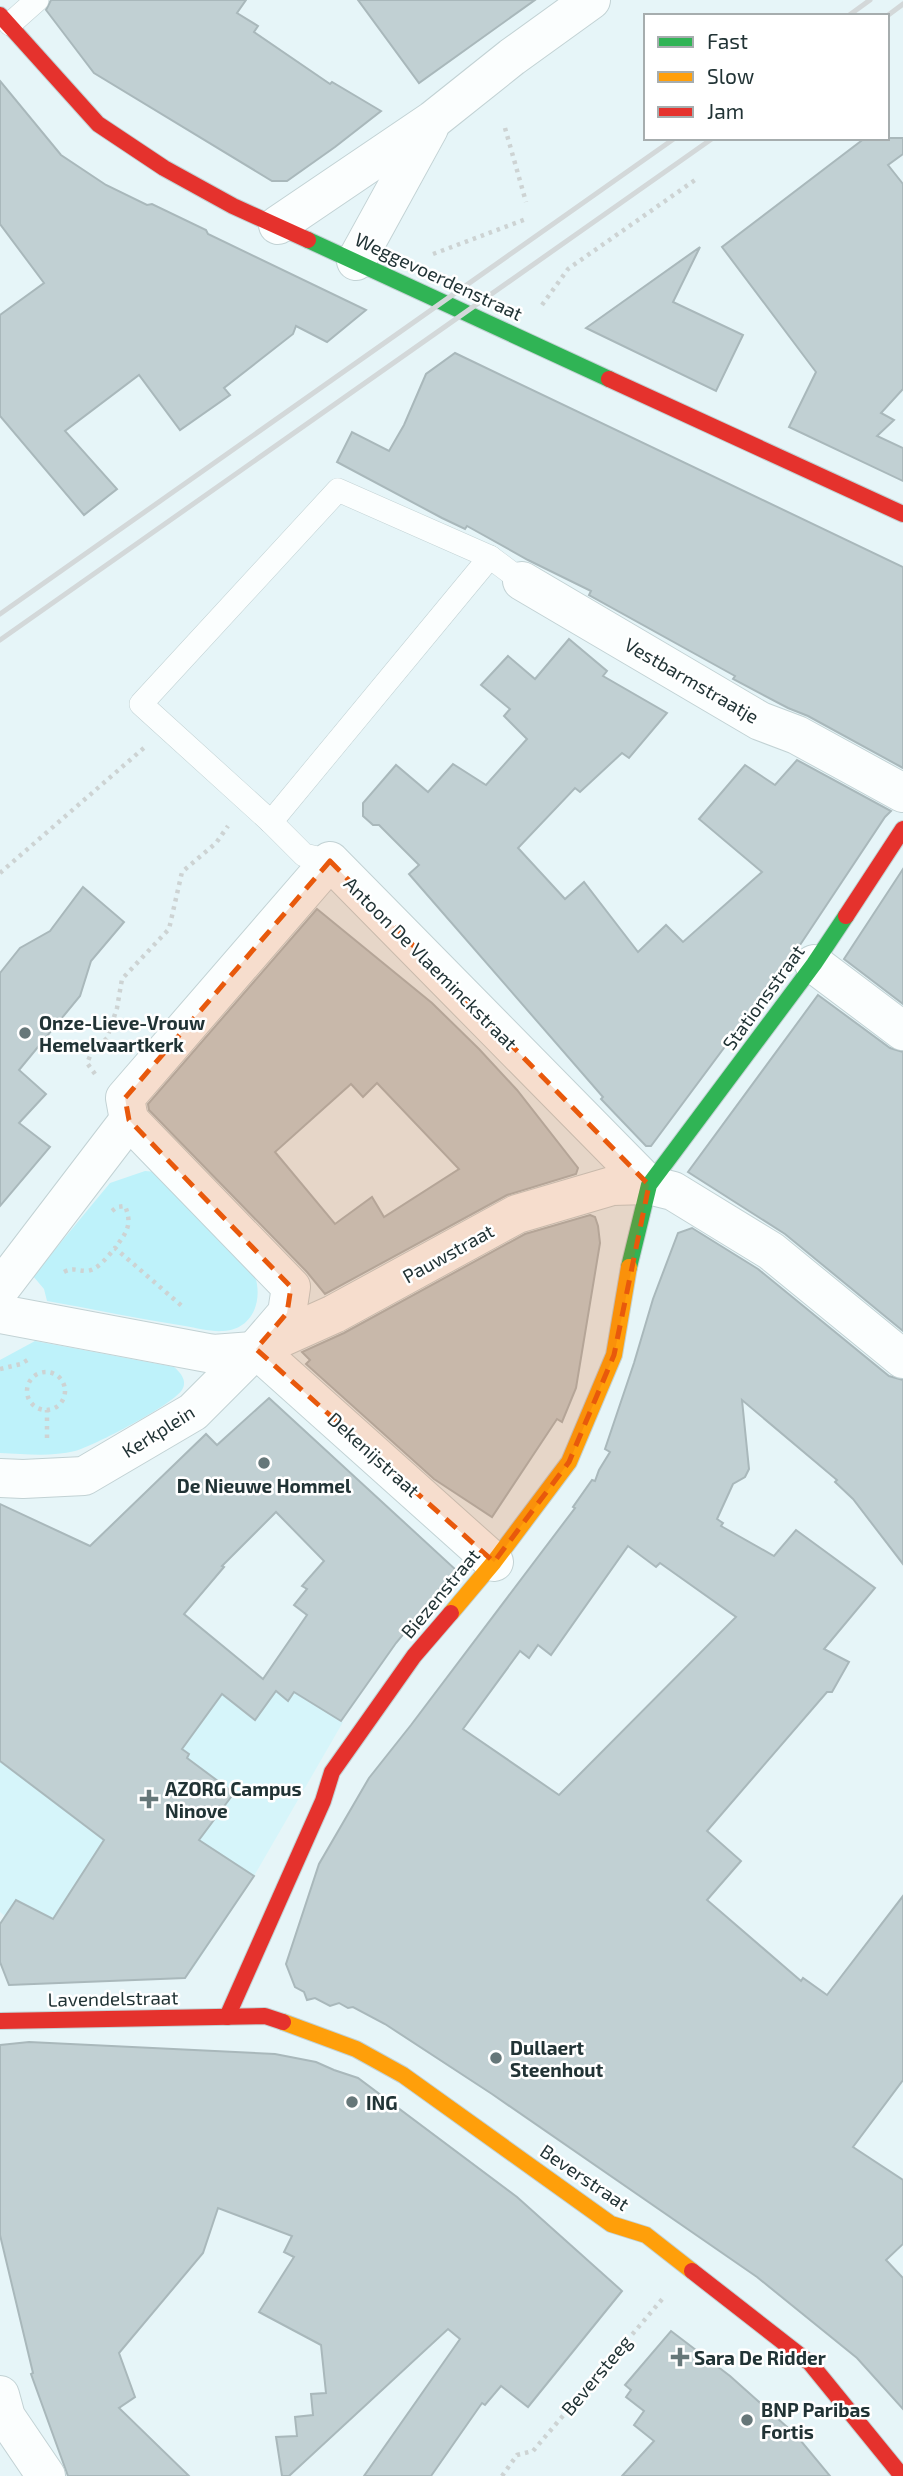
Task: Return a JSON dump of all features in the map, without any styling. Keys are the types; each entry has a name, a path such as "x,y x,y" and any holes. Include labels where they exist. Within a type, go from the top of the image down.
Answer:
{"street":[{"path":"278,225 433,120 512,57 591,0"},
{"name":"Weggevoerdenstraat","path":"5,19 98,124 164,168 233,206 903,514"},
{"path":"356,261 433,120"},
{"name":"Vestbarmstraatje","path":"522,581 760,721 797,734 903,793"},
{"name":"Stationsstraat","path":"649,1185 814,964 903,829"},
{"name":"Antoon De Vlaeminckstraat","path":"129,1120 125,1098 330,861 649,1185"},
{"path":"814,964 903,1031"},
{"path":"0,1289 129,1120"},
{"name":"Kerkplein","path":"0,1478 84,1476 193,1412 255,1350 287,1313 291,1287 129,1120"},
{"path":"649,1185 673,1191 771,1251 903,1359"},
{"name":"Pauwstraat","path":"255,1350 334,1314 517,1214 612,1186 649,1185"},
{"name":"Biezenstraat","path":"227,2017 323,1801 332,1772 414,1656 494,1562 569,1462 614,1355 625,1282 649,1185"},
{"path":"0,1314 213,1354 255,1350"},
{"name":"Dekenijstraat","path":"255,1350 494,1562"},
{"name":"Beverstraat","path":"227,2017 265,2016 356,2049 403,2075 611,2224 646,2235 810,2363 902,2476"},
{"name":"Lavendelstraat","path":"0,2021 227,2017"},
{"path":"2,2410 46,2476"}],"lane":[{"path":"5,19 37,0"},
{"path":"330,861 304,855 141,704 338,490 490,557 522,581"},
{"path":"271,822 490,557"}],"path":[{"path":"505,128 526,202"},
{"path":"519,336 568,269 695,180"},
{"path":"416,289 432,255 527,219"},
{"path":"0,873 167,728"},
{"path":"129,1120 87,1063 90,1055 107,1038 117,1008 122,979 169,929 182,872 216,843 247,800"},
{"path":"60,1273 72,1268 89,1271 98,1266 115,1248 128,1230 129,1216 125,1206 117,1207 104,1220"},
{"path":"115,1248 185,1309"},
{"path":"40,1372 58,1376 64,1382 63,1401 47,1410 38,1409 27,1395 27,1385 32,1377 40,1372"},
{"name":"Beversteeg","path":"502,2476 517,2455 533,2451 643,2319 689,2269"}],"highlighted area":[{"path":"330,861 649,1185 614,1355 569,1462 494,1562 256,1349 287,1313 291,1287 129,1120 125,1098"}],"shaded area":[{"path":"145,1171 156,1172 255,1276 258,1295 256,1304 242,1325 223,1331 209,1330 47,1301 44,1289 33,1276 110,1183"},
{"path":"35,1341 174,1367 182,1377 184,1387 175,1397 149,1415 85,1448 57,1454 0,1453 0,1360"},
{"name":"AZORG Campus Ninove","path":"0,1607 264,1680 287,1701 294,1692 343,1722 254,1876 192,1970 74,1887 53,1919 16,1900 5,1916 0,1912"}],"building":[{"path":"51,0 246,0 237,13 258,26 254,32 330,84 332,82 381,111 287,181 272,181 94,73 46,10"},
{"path":"358,0 535,0 419,83"},
{"path":"0,81 61,155 106,185 147,205 152,204 366,310 327,342 296,326 293,334 224,388 230,395 180,430 139,375 65,431 117,489 84,515 0,416 0,315 44,283 0,224"},
{"path":"903,138 903,154 888,165 903,184 903,389 881,413 894,420 877,436 903,448 903,481 789,427 816,372 722,247 862,140"},
{"path":"700,247 673,302 743,335 716,391 586,328"},
{"path":"455,353 903,567 903,768 733,679 735,676 589,595 591,591 467,526 465,529 442,518 337,462 352,432 389,451 404,425 426,374"},
{"path":"569,639 607,671 603,676 667,713 629,758 622,753 580,792 575,788 518,848 565,899 584,882 638,952 666,925 683,942 762,872 699,819 745,765 775,785 797,760 891,811 796,951 651,1146 646,1146 601,1099 603,1097 409,874 419,865 379,825 373,825 363,816 363,803 396,765 428,792 453,764 486,785 527,739 504,716 510,709 481,685 508,656 535,679"},
{"path":"903,869 903,1004 844,959"},
{"name":"Onze-Lieve-Vrouw Hemelvaartkerk","path":"83,887 124,922 91,961 80,996 19,1070 46,1094 19,1123 50,1147 0,1206 0,973 20,948 50,931"},
{"path":"317,909 432,1003 479,1049 517,1090 578,1168 576,1174 507,1195 325,1294 307,1272 149,1110 148,1104","holes":["377,1083 459,1169 384,1217 372,1197 335,1224 275,1152 351,1084 363,1097"]},
{"path":"818,995 890,1048 903,1052 903,1331 785,1234 688,1172"},
{"path":"590,1215 595,1217 600,1243 576,1388 562,1422 557,1419 492,1517 434,1479 306,1364 310,1360 302,1352 344,1333 525,1234"},
{"path":"692,1228 758,1269 889,1376 903,1380 903,1564 853,1499 835,1482 837,1480 742,1400 749,1469 745,1477 733,1484 717,1519 723,1523 721,1526 774,1556 796,1530 875,1588 824,1649 849,1662 832,1692 827,1692 707,1831 741,1861 707,1900 801,1981 803,1978 827,1995 903,1896 903,2080 853,2147 903,2180 903,2244 886,2260 903,2278 903,2409 857,2358 757,2277 492,2094 385,2024 353,2007 348,2008 339,2003 330,2006 315,1998 307,2000 304,1992 295,1987 286,1964 319,1864 369,1778 575,1508 573,1507 592,1480 595,1481 610,1452 605,1449 653,1299 678,1233","holes":["628,1546 656,1567 660,1563 736,1617 559,1795 463,1729 520,1651 529,1658 538,1645 551,1655"]},
{"path":"269,1398 456,1570 396,1643 341,1721 294,1692 288,1701 276,1691 255,1720 222,1694 182,1749 189,1754 187,1758 234,1793 199,1840 254,1876 185,1978 9,1985 0,1962 0,1924 16,1900 53,1919 104,1840 0,1761 0,1504 90,1546 206,1434 217,1445","holes":["276,1512 324,1561 302,1586 307,1589 294,1605 307,1615 263,1679 184,1614 224,1567 222,1566"]},
{"path":"29,2042 275,2054 316,2062 358,2078 517,2197 622,2291 528,2407 501,2386 485,2405 482,2403 431,2476 364,2476 460,2339 448,2329 289,2476 282,2476 276,2437 297,2436 295,2417 313,2415 311,2394 326,2393 321,2345 259,2312 294,2257 284,2252 292,2236 218,2208 203,2253 119,2353 135,2397 119,2408 189,2476 68,2476 31,2374 33,2373 0,2235 0,2045"},
{"path":"671,2331 730,2376 796,2435 830,2476 622,2476 654,2441 634,2425 644,2411 626,2397 631,2390 625,2385"}],"railway":[{"path":"851,14 870,0"},
{"path":"889,14 903,4"},
{"path":"0,614 672,140"},
{"path":"0,640 710,140"}],"traffic: fast":[{"path":"308,240 609,379"},
{"path":"629,1267 649,1185 814,964 846,916"}],"traffic: slow":[{"path":"451,1613 494,1562 569,1462 614,1355 629,1267"},
{"path":"283,2022 356,2049 403,2075 611,2224 646,2235 692,2271"}],"traffic: jam":[{"path":"0,15 98,124 164,168 233,206 308,240"},
{"path":"609,379 903,514"},
{"path":"846,916 903,829"},
{"path":"227,2017 323,1801 332,1772 414,1656 451,1613"},
{"path":"0,2021 265,2016 283,2022"},
{"path":"692,2271 810,2363 902,2476"}],"place":[{"name":"Onze-Lieve-Vrouw Hemelvaartkerk","path":"25,1033"},
{"name":"De Nieuwe Hommel","path":"264,1463"},
{"name":"AZORG Campus Ninove","path":"149,1799"},
{"name":"Dullaert Steenhout","path":"496,2058"},
{"name":"ING","path":"352,2102"},
{"name":"Sara De Ridder","path":"680,2357"},
{"name":"BNP Paribas Fortis","path":"747,2420"}]}
